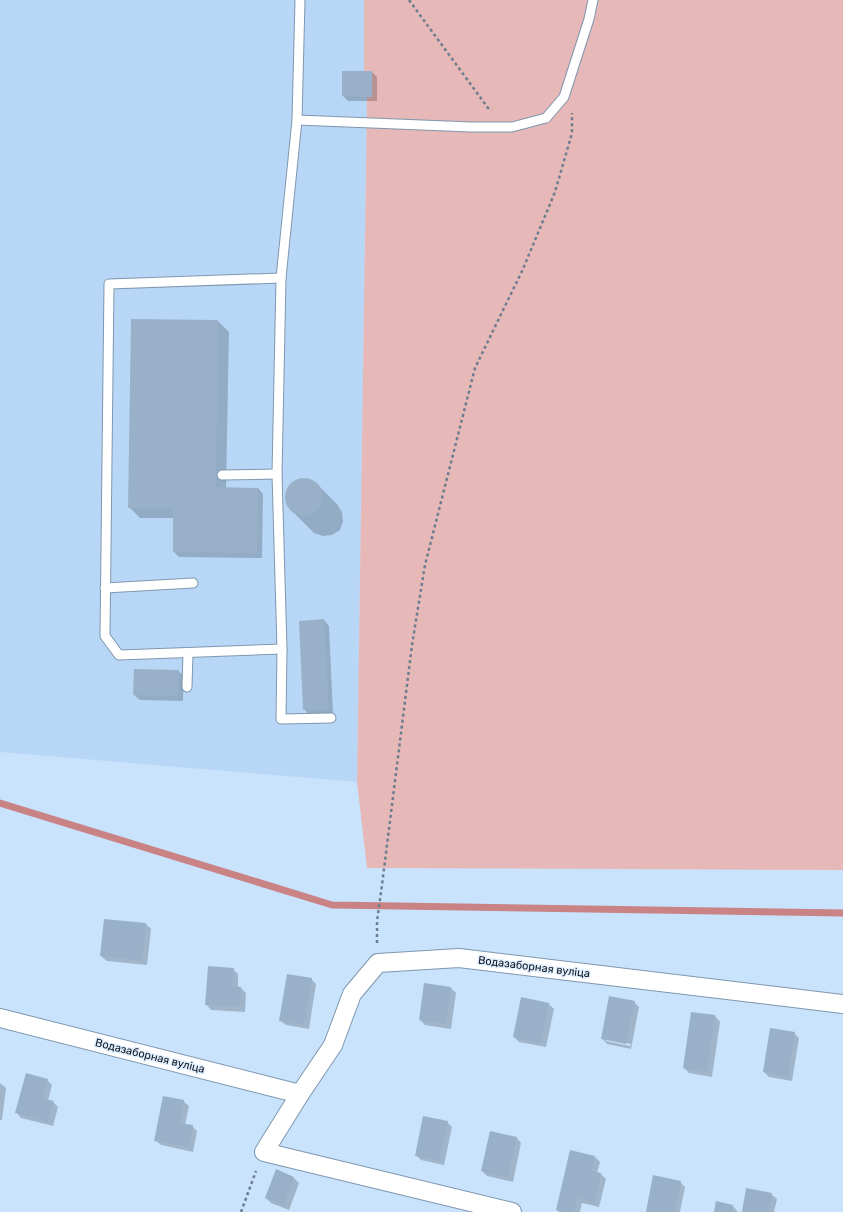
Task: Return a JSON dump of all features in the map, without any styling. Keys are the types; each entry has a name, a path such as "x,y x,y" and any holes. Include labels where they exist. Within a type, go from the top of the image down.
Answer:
{"street":[{"name":"Водазаборная вуліца","path":"264,1152 333,1045 352,994 378,963 459,958 843,1004"},
{"name":"Водазаборная вуліца","path":"0,1018 300,1094"},
{"path":"264,1152 512,1212"}],"lane":[{"path":"300,0 298,120 281,278 277,474 282,649 281,719 331,718"},
{"path":"298,120 471,127 512,127 546,118 564,97 589,19 593,0"},
{"path":"281,278 109,284 105,636 119,655 282,649"},
{"path":"222,474 277,474"},
{"path":"105,588 193,583"},
{"path":"187,687 188,653"}],"path":[{"path":"409,0 488,108 521,125"},
{"path":"377,921 412,645 425,565 475,368 523,269 555,192 572,133 572,112"},
{"path":"241,1212 264,1152"}],"shaded area":[{"path":"0,0 364,0 364,71 372,71 372,97 367,97 357,782 0,752"},
{"path":"364,0 843,0 843,870 367,868 357,782 367,97 372,96 372,71 364,71"}],"building":[{"path":"342,71 372,71 372,97 342,96"},
{"path":"131,319 218,320 216,487 258,488 257,553 173,552 173,508 128,508"},
{"path":"304,478 317,484 323,497 317,510 304,516 291,510 285,497 291,484"},
{"path":"324,619 329,709 303,710 299,621"},
{"path":"134,669 179,670 178,696 133,695"},
{"path":"104,919 146,923 142,961 100,956"},
{"path":"208,966 234,968 232,986 241,987 240,1007 205,1005"},
{"path":"287,974 312,978 304,1025 279,1021"},
{"path":"424,983 451,987 446,1024 419,1020"},
{"path":"609,996 635,1001 626,1044 601,1039"},
{"path":"521,997 549,1003 541,1043 513,1037"},
{"path":"691,1012 715,1015 707,1072 683,1068"},
{"path":"770,1028 795,1032 788,1077 763,1072"},
{"path":"26,1073 48,1079 42,1098 54,1101 48,1122 15,1113"},
{"path":"163,1096 184,1100 180,1123 193,1125 188,1147 154,1141"},
{"path":"423,1116 448,1121 439,1161 415,1156"},
{"path":"490,1131 517,1137 508,1177 481,1171"},
{"path":"570,1150 595,1156 592,1171 601,1173 594,1202 577,1198 574,1212 564,1212 556,1210"},
{"path":"276,1169 294,1177 284,1205 265,1198"},
{"path":"653,1175 681,1181 674,1212 646,1212"},
{"path":"746,1188 772,1193 769,1212 742,1212"},
{"path":"716,1201 733,1205 732,1212 714,1212"}],"waterway":[{"path":"0,803 332,905 843,913"}]}
